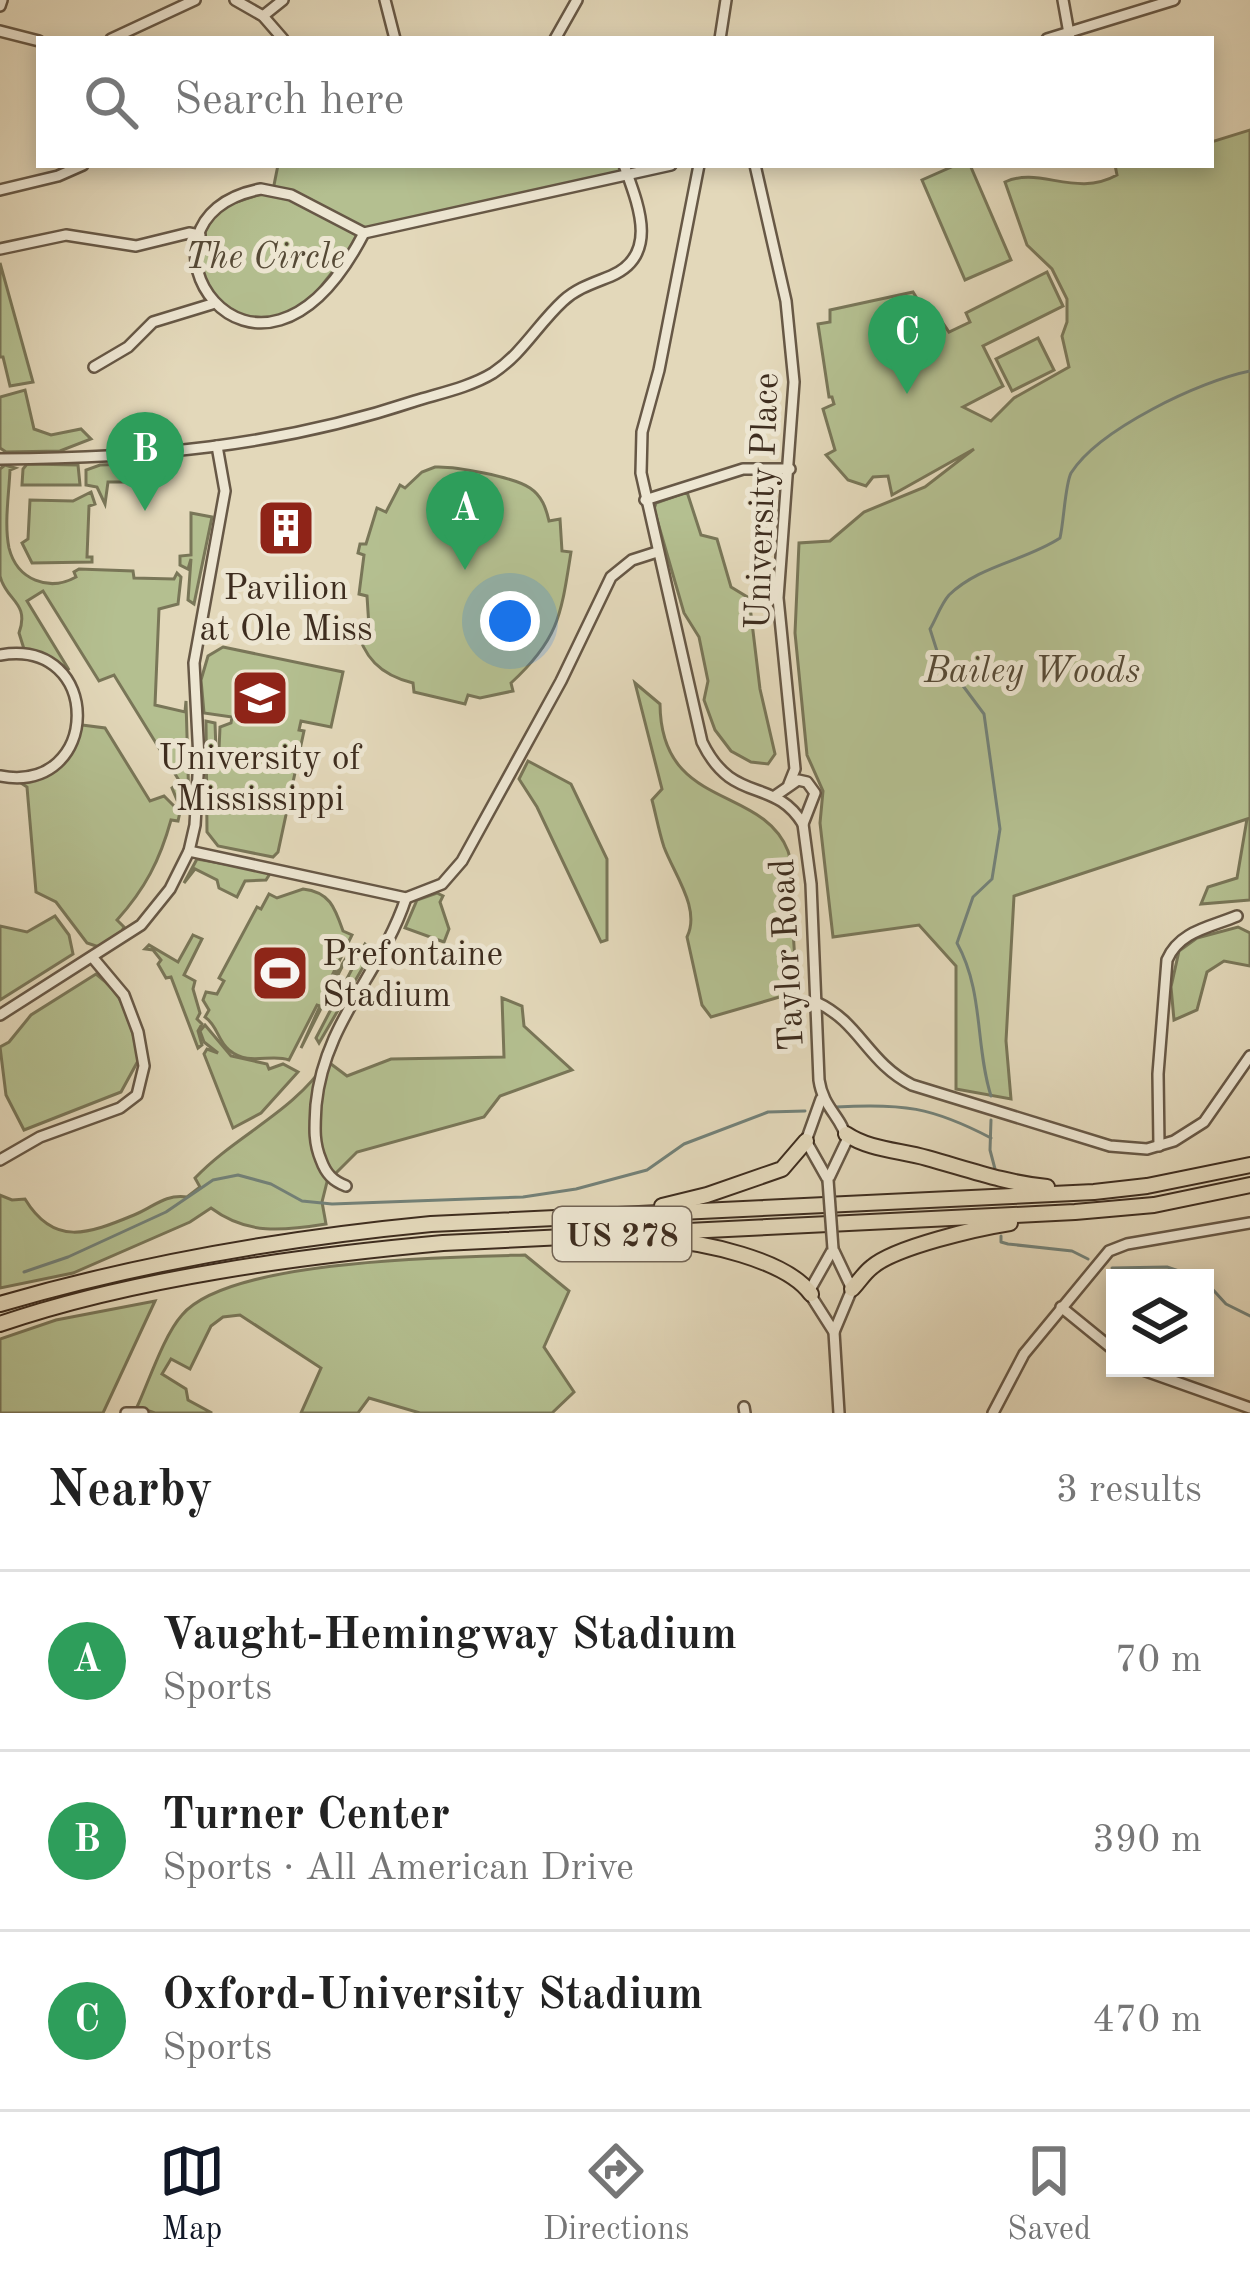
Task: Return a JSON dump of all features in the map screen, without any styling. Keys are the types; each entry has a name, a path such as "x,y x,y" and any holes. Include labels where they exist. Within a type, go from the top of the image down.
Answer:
{"highway":[{"path":"843,1128 862,1145 922,1156 994,1178 1094,1192"},
{"path":"617,1215 707,1195 782,1169 808,1133"},
{"name":"US 278","path":"0,1301 341,1233 1094,1192 1250,1165"},
{"name":"US 278","path":"5,1323 134,1290 347,1252 606,1234 1075,1212 1154,1205 1250,1185"},
{"path":"850,1296 874,1265 889,1258 980,1228 1075,1212"},
{"path":"606,1234 708,1247 786,1271 814,1299"}],"street":[{"path":"128,36 195,0"},
{"path":"235,0 263,16 281,36"},
{"path":"263,16 284,0"},
{"path":"385,0 394,36"},
{"path":"557,36 577,0"},
{"path":"720,36 726,0"},
{"path":"1063,0 1069,36 1174,0"},
{"path":"0,31 36,40"},
{"path":"0,190 76,168"},
{"path":"698,168 642,432 645,500 702,742 733,783 786,796 807,808"},
{"name":"University Place","path":"756,168 777,255 794,382 778,598 795,770 786,796"},
{"path":"0,459 124,458 334,426 491,374 533,339 577,290 629,267 640,252 642,226 626,170 364,232 291,195 261,189 232,197 218,208 200,235 196,269 201,287 212,304 235,317 278,323 314,300 364,232"},
{"path":"0,249 66,235 136,246 189,233 200,235"},
{"path":"94,367 128,347 153,322 212,304"},
{"path":"0,1015 93,958 151,914 189,851 199,759 194,663 225,491 217,446"},
{"path":"645,500 743,469 790,469"},
{"path":"189,851 389,896 406,898 442,884 462,861 561,681 611,578 621,566 657,552"},
{"path":"0,655 23,653 54,665 74,690 79,720 71,745 51,768 34,776 0,776"},
{"path":"786,796 807,782 795,770"},
{"name":"Taylor Road","path":"807,782 815,797 803,824 811,884 821,1099"},
{"path":"786,796 803,824"},
{"path":"389,896 394,925"},
{"path":"346,1186 325,1170 314,1136 319,1076 406,898"},
{"path":"1159,1146 1158,1074 1167,960 1172,946 1183,938 1237,916"},
{"path":"0,1160 40,1137 120,1108 137,1095 144,1066 131,1011 124,995 93,958"},
{"path":"816,1002 846,1018 883,1067 912,1084 1130,1149 1159,1146 1204,1122 1250,1056"},
{"path":"821,1099 843,1128 845,1146 828,1180"},
{"path":"821,1099 808,1133 828,1180 832,1249 850,1296 834,1332 839,1413"},
{"path":"808,1133 827,1118 843,1128"},
{"path":"817,1157 838,1156"},
{"path":"993,1413 1024,1354 1109,1251 1250,1222"},
{"path":"832,1249 812,1282 814,1299 834,1332"},
{"path":"819,1273 842,1272"},
{"path":"814,1299 835,1310 850,1296"},
{"path":"1060,1307 1106,1344"},
{"path":"1162,1377 1250,1408"},
{"path":"126,1413 143,1413"}],"green space":[{"name":"Bailey Woods","path":"1250,130 1250,900 1201,904 1208,887 1237,878 1247,819 1014,896 1006,1041 1011,1099 956,1089 956,966 919,925 833,937 820,823 823,791 807,755 795,633 799,543 830,541 864,512 925,487 974,449 892,495 888,476 873,477 866,486 848,480 826,455 835,450 823,409 834,404 818,324 830,322 830,310 913,292 949,332 970,322 966,313 1047,272 1063,306 983,346 1003,386 963,407 991,421 1014,398 1069,367 1062,336 1067,299 1052,269 1027,245 1005,182 1031,177 1087,184 1117,175 1116,168 1214,168 1214,141"},
{"name":"The Circle","path":"277,168 625,168 628,176 364,232 300,313 277,324 257,323 212,304 197,272 200,235 218,208 273,190"},
{"path":"949,168 971,168 1011,260 965,280 922,180"},
{"path":"0,263 33,382 10,386 0,357"},
{"path":"1038,338 1054,370 1012,391 996,359"},
{"path":"25,390 34,429 51,435 81,429 91,439 60,451 6,452 0,448 0,397"},
{"path":"27,464 78,465 80,485 22,485"},
{"path":"127,464 137,482 108,482 105,504 97,487 86,485 86,470"},
{"path":"5,465 15,468 10,470 9,548 27,575 45,583 76,577 74,572 79,569 133,571 134,578 174,579 177,573 181,577 178,604 159,609 155,705 185,712 186,701 189,804 177,800 172,788 180,782 114,675 99,681 43,591 27,601 69,670 24,649 19,633 22,615 0,576 0,469"},
{"path":"435,467 484,473 530,488 543,503 549,521 560,519 562,551 571,552 555,625 539,653 511,683 513,691 480,698 468,695 465,704 414,692 413,683 382,670 368,655 356,625 369,627 367,596 359,594 364,555 358,553 360,544 366,544 377,508 386,512 400,485 405,488"},
{"path":"91,492 95,504 89,506 87,557 92,562 32,563 22,543 28,539 30,500 73,501"},
{"path":"687,492 701,535 717,539 731,587 749,598 760,689 775,754 768,764 751,762 731,751 715,730 704,700 708,681 699,637 684,613 654,509 656,503"},
{"path":"191,513 212,517 194,604 188,600 191,559 188,569 180,565 180,556 191,555"},
{"path":"223,647 343,672 331,727 301,721 299,730 304,731 278,852 273,857 218,846 207,832 206,721 215,723 219,750 220,727 231,723 232,717 204,713 201,680 208,656"},
{"path":"635,683 660,704 665,738 677,763 694,780 757,815 775,830 788,851 797,992 711,1017 702,1005 687,937 689,903 659,829 652,800 662,789"},
{"path":"82,725 105,728 150,801 164,796 180,812 178,821 171,820 143,885 117,920 122,931 99,947 87,943 56,902 36,892 27,787 21,783 61,763"},
{"path":"528,761 571,784 607,859 607,940 601,942 519,779"},
{"path":"197,859 271,872 266,880 245,881 237,897 195,869 184,883"},
{"path":"303,889 325,898 343,931 352,935 323,994 348,955 301,1048 320,1006 289,1060 237,1055 205,1017 209,1010 203,1000 206,992 217,994 224,981 219,978 257,907 261,909 269,894 277,898"},
{"path":"437,893 443,896 440,902 449,929 444,942 405,928 417,900"},
{"path":"55,916 69,935 73,954 0,1000 0,926 27,932"},
{"path":"1238,927 1250,933 1250,966 1224,961 1207,972 1197,1010 1174,1020 1171,987 1179,951 1197,938"},
{"path":"193,935 202,939 184,975 195,981 197,1019 202,1024 198,1048 171,977 166,978 153,950 145,949 149,945 178,962"},
{"path":"365,944 373,950 319,1043 316,1038"},
{"path":"96,974 121,1002 139,1059 121,1092 24,1130 6,1095 0,1047 31,1015"},
{"path":"502,998 522,1006 524,1026 572,1070 500,1096 484,1117 357,1152 327,1182 322,1202 326,1224 266,1229 238,1223 211,1208 190,1222 73,1273 0,1288 0,1195 25,1199 48,1224 73,1232 117,1222 165,1199 187,1197 200,1187 195,1178 298,1095 327,1061 347,1076 391,1059 504,1057"},
{"path":"205,1025 231,1056 267,1064 269,1069 283,1064 298,1072 261,1113 233,1128 204,1054 207,1049 218,1053 204,1042 200,1031"},
{"path":"525,1255 569,1291 544,1347 574,1392 552,1413 420,1413 369,1398 358,1413 301,1413 321,1368 240,1315 223,1317 211,1326 190,1369 171,1359 162,1374 186,1389 188,1400 212,1413 155,1413 137,1407 175,1324 207,1296 245,1282 344,1265"},
{"path":"155,1301 103,1413 0,1413 0,1339 56,1320"}],"waterway":[{"path":"991,1096 971,980 957,943 973,897 992,879 1000,829 984,714 937,651 930,629 946,599 961,585 1060,538 1071,473 1104,440 1179,396 1250,371"},
{"path":"836,1107 916,1109 991,1138"},
{"path":"24,1272 166,1212 213,1180 238,1175 271,1184 302,1201 332,1204 523,1197 647,1170 684,1144 768,1112 805,1111"},
{"path":"991,1120 995,1169"},
{"path":"1001,1236 1001,1242 1008,1244 1072,1251 1088,1259"},
{"path":"1112,1268 1173,1269"},
{"path":"1214,1291 1226,1304 1250,1316"}],"place":[{"name":"Oxford-University Stadium","path":"907,394"},
{"name":"Turner Center","path":"145,511"},
{"name":"Pavilion at Ole Miss","path":"286,528"},
{"name":"Vaught-Hemingway Stadium","path":"465,570"},
{"name":"University of Mississippi","path":"260,698"},
{"name":"Prefontaine Stadium","path":"280,973"}]}
